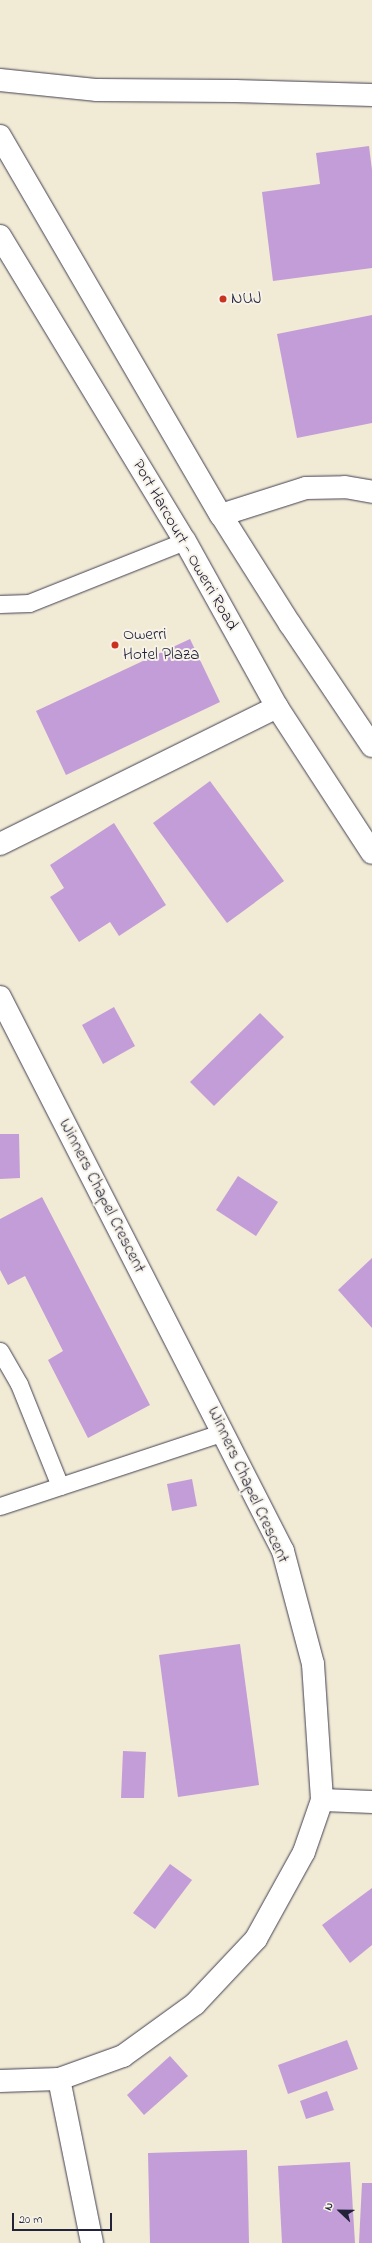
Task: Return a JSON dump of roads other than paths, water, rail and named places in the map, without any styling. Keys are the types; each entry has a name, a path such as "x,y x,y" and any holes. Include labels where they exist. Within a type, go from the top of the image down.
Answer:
{"street":[{"path":"0,80 97,90 235,91 372,95"},
{"path":"0,136 220,515 290,624 372,746"},
{"name":"Port Harcourt - Owerri Road","path":"0,236 185,541 277,707 372,853"},
{"path":"220,515 306,488 345,487 372,492"},
{"path":"0,844 277,707"},
{"name":"Winners Chapel Crescent","path":"0,997 224,1432 283,1551 313,1664 322,1800 304,1852 256,1939 195,2004 123,2056 58,2079 0,2082"},
{"path":"322,1800 372,1802"},
{"path":"58,2079 92,2243"}],"lane":[{"path":"0,604 29,603 185,541"},
{"path":"0,1351 20,1384 60,1486"},
{"path":"0,1506 224,1432"}],"place":[{"name":"NUJ","path":"223,299"},
{"name":"Owerri Hotel Plaza","path":"115,645"}]}
